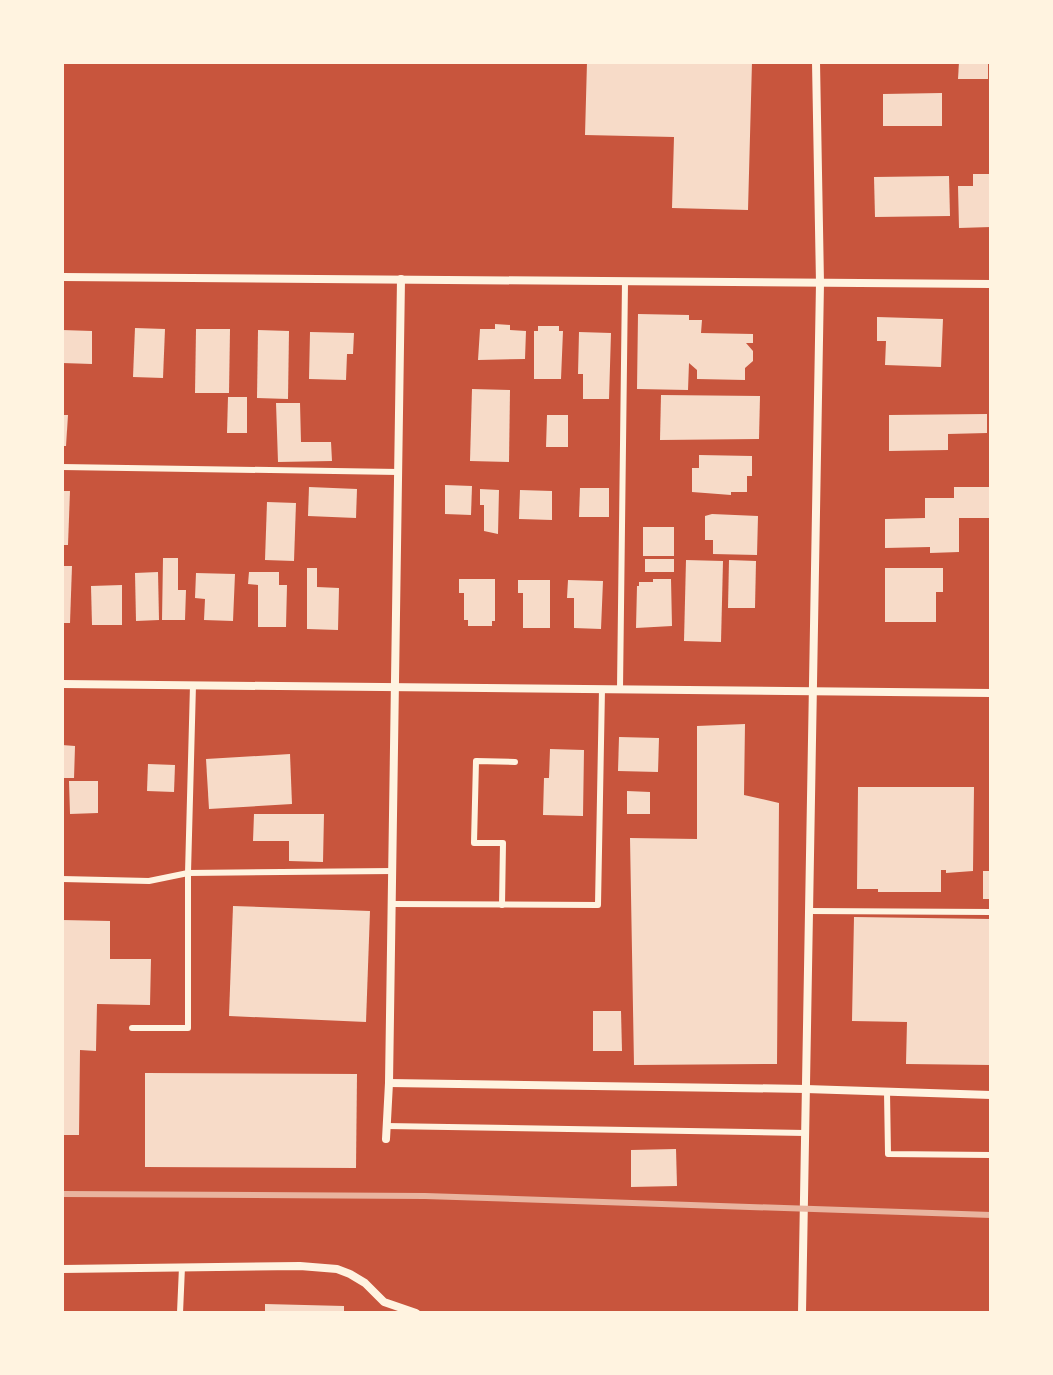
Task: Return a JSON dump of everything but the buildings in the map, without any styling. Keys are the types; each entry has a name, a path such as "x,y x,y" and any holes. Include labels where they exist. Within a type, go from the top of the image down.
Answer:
{"street":[{"path":"802,1313 820,283 816,62"},
{"path":"62,277 991,284"},
{"path":"386,1139 401,279"},
{"path":"62,684 991,693"},
{"path":"389,1083 991,1095"},
{"path":"62,1269 300,1266 337,1269 365,1283 384,1302 416,1313"},
{"path":"384,1302 384,1313"}],"lane":[{"path":"620,689 625,282"},
{"path":"62,467 399,472"},
{"path":"132,1028 188,1028 193,685"},
{"path":"392,904 598,905 602,689"},
{"path":"502,905 503,843 474,843 476,761 515,762"},
{"path":"62,879 149,881 188,873 393,871"},
{"path":"809,911 991,912"},
{"path":"887,1092 888,1154 991,1155"},
{"path":"386,1126 805,1133"},
{"path":"180,1313 182,1267"}],"railway":[{"path":"62,1194 425,1196 991,1215"}]}
